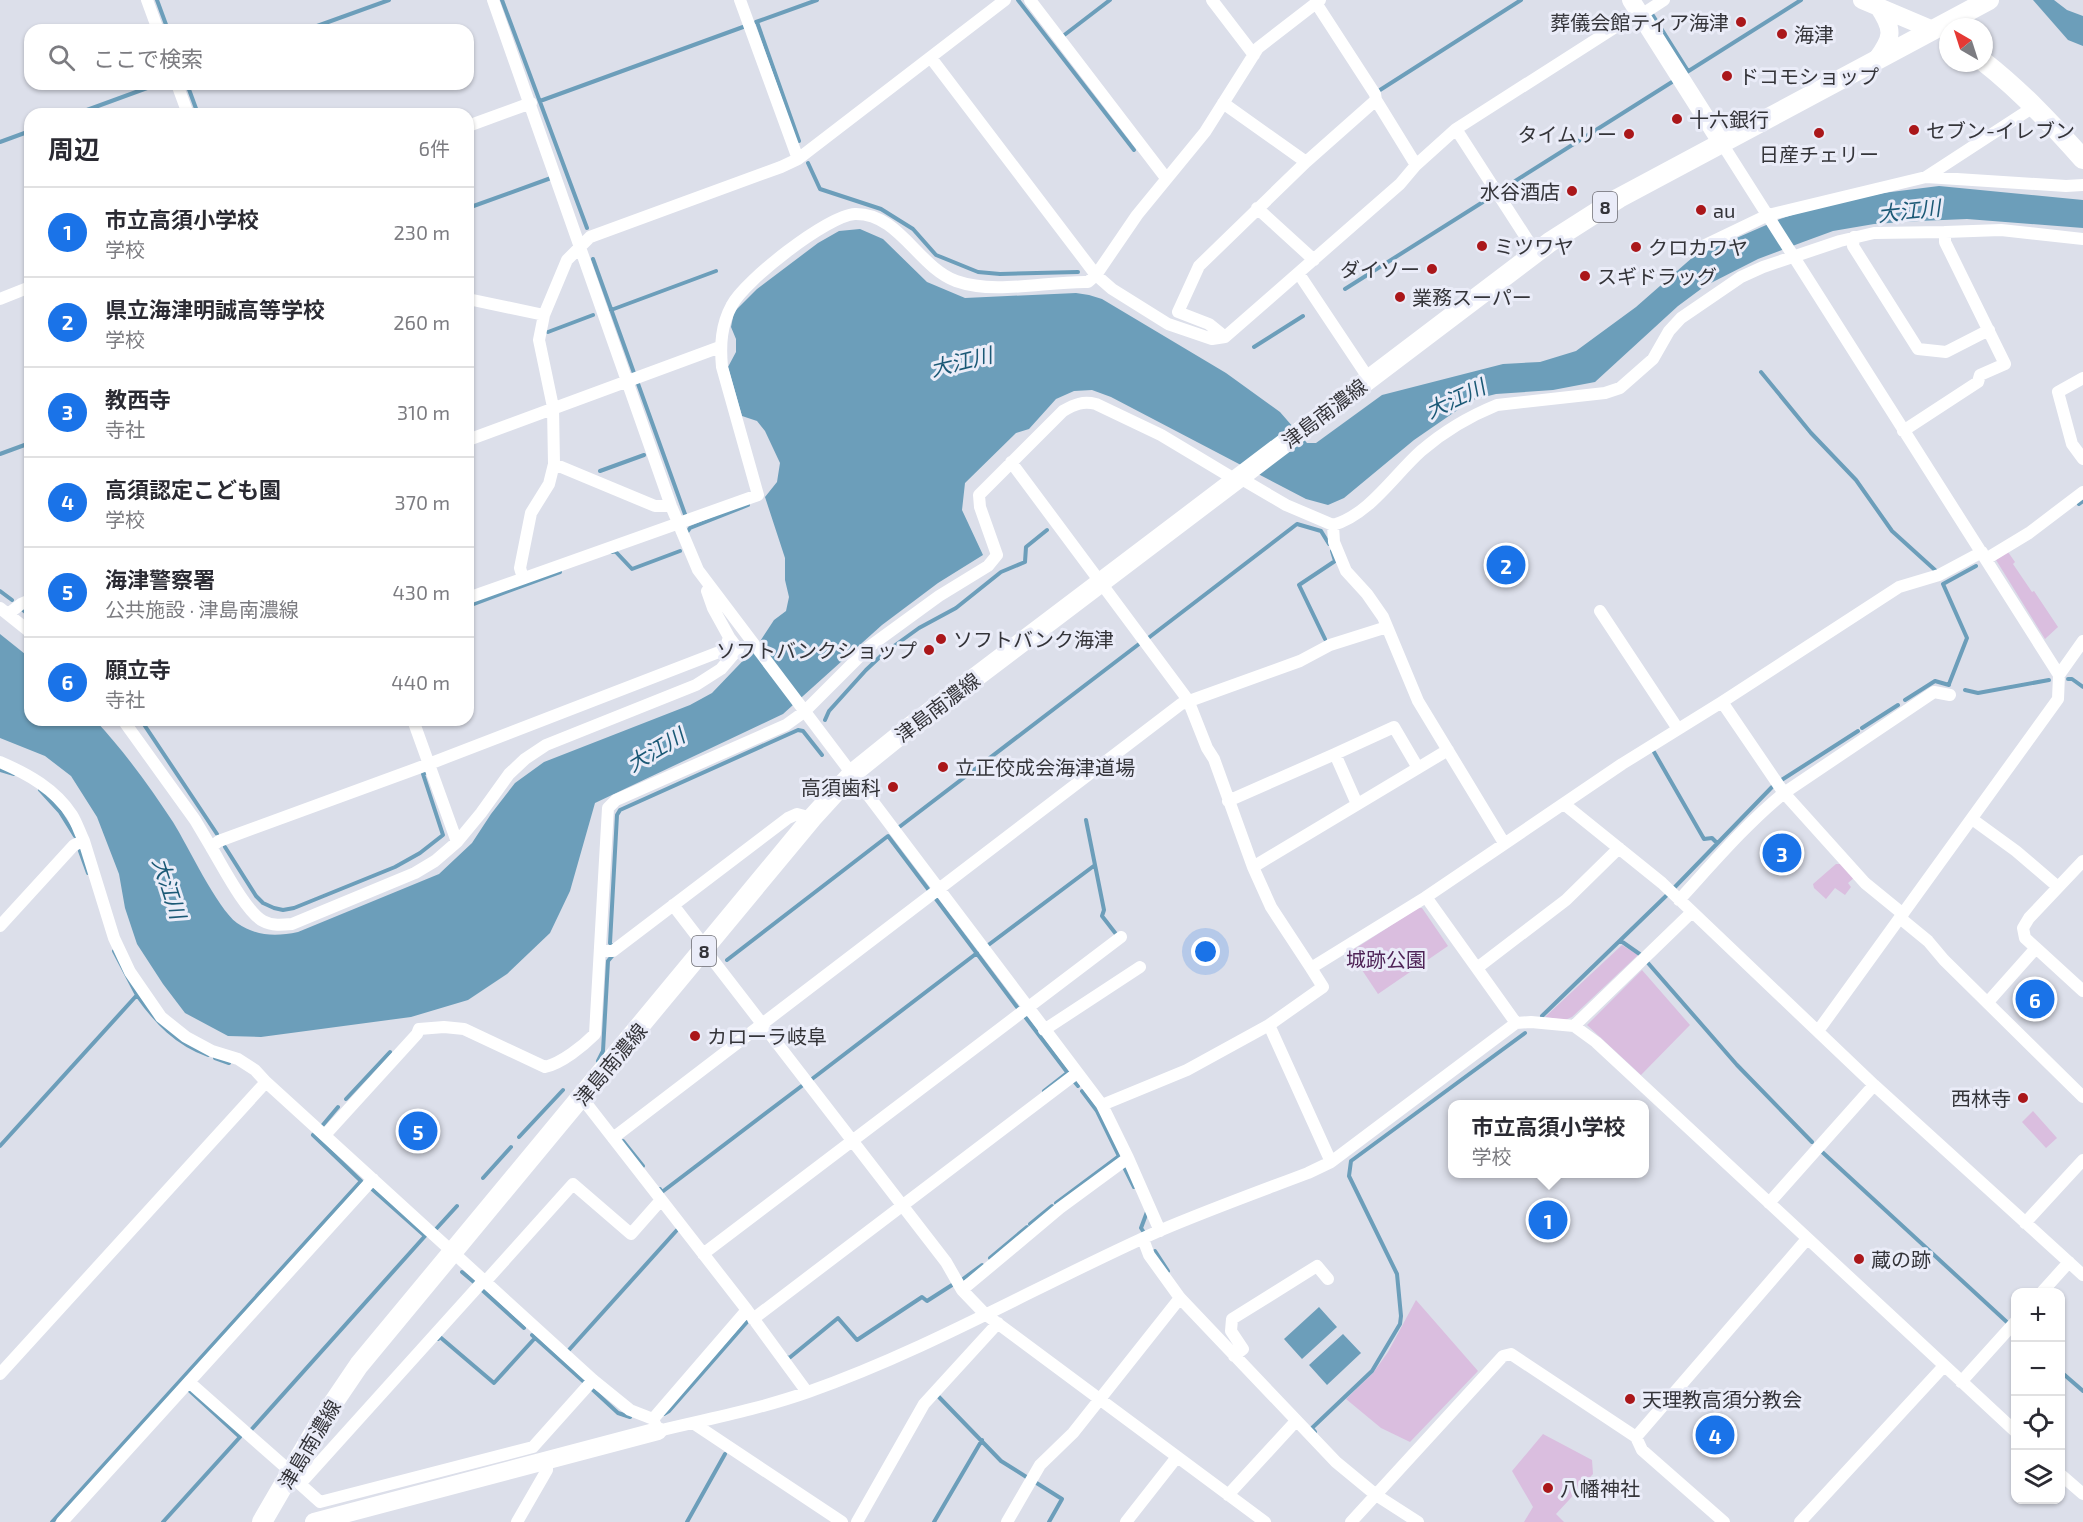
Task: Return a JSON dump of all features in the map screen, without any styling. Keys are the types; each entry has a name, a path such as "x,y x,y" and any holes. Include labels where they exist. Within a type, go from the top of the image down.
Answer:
{"main road":[{"path":"1980,18 1989,0"},
{"name":"津島南濃線","path":"1964,18 1989,0"},
{"name":"津島南濃線","path":"262,1522 319,1424 359,1365 812,818 853,773 910,727 1536,253 1619,198 1721,142 1877,59 1939,35"},
{"path":"1993,69 2035,106 2083,159"}],"street":[{"path":"147,0 156,24"},
{"path":"493,0 671,506 689,553 703,579 802,710 853,773 938,891 1102,1105 1160,1231"},
{"path":"740,0 798,159"},
{"path":"523,578 520,568 531,513 549,484 554,464 553,407 539,340 544,315 567,260 590,237 798,159 1005,0"},
{"path":"1030,0 1166,178"},
{"path":"1212,0 1254,55"},
{"path":"931,58 1096,275 1112,289 1168,324 1212,339 1225,337 1299,274 1400,184 1416,165 1456,129 1637,9 1664,0"},
{"path":"474,596 758,495 722,368 720,347 722,333 731,307 750,282 833,221 854,214 874,218 896,230 935,270 964,283 1007,286 1088,282 1096,275 1137,215 1205,132 1258,48 1318,2 1416,165"},
{"path":"1870,3 1939,35"},
{"path":"1870,3 1890,27 1891,34 1887,46 1877,59"},
{"path":"1637,9 2059,675"},
{"path":"179,90 186,108"},
{"path":"1225,337 1209,324 1178,312 1199,266 1306,162 1376,100"},
{"path":"474,124 531,103"},
{"path":"1223,103 1306,162"},
{"path":"1926,177 2035,106"},
{"path":"1456,129 1536,253"},
{"path":"1695,250 1769,218 1926,177 2066,186 2083,185"},
{"path":"1257,208 1314,260"},
{"path":"325,1135 417,1034 419,1029 444,1027 464,1029 545,1066 553,1065 595,1034 609,808 616,800 786,725 869,647 939,596 994,560 997,555 996,549 980,507 979,495 1063,411 1075,404 1086,402 1096,404 1161,435 1286,505 1333,525 1345,522 1379,494 1397,473 1422,450 1482,411 1497,405 1605,393 1620,388 1653,359 1669,331 1681,318 1741,277 1792,255 1874,233 2001,230 2083,239"},
{"path":"1903,431 1978,382 1980,375 2005,364 1945,242 1945,232"},
{"path":"1854,237 1853,246 1918,350 1946,352 1989,330"},
{"path":"1299,274 1369,379"},
{"path":"0,298 24,289"},
{"path":"474,300 544,315"},
{"path":"474,438 720,347"},
{"path":"2083,378 2058,392 2073,444 2083,459"},
{"path":"1011,462 1188,700 1207,748 1214,759 1252,867 1271,907 1323,987 1269,1025 1187,1070 1102,1105"},
{"path":"554,464 656,506 671,506"},
{"path":"1311,968 1426,897 1504,843 1899,587 1939,575 2029,533 2083,492"},
{"path":"1333,525 1334,542 1346,572 1367,594 1383,617 1418,701 1504,843"},
{"path":"127,726 195,820 256,916 264,922 292,924 416,873 435,861 457,842 509,774 525,759 546,745 696,685 721,669 738,649 713,608 703,579"},
{"path":"24,603 4,611 24,627"},
{"path":"1600,611 1678,729"},
{"path":"613,1138 1188,700 1300,661 1330,645 1387,627"},
{"path":"211,847 230,837 429,764 719,652 726,647 729,637"},
{"path":"1818,1031 2058,699 2059,675 2083,641"},
{"path":"1679,900 1746,827 1784,793 1934,692 1950,695"},
{"path":"1722,702 1784,793 1865,884 1928,941 1944,960 2083,1096"},
{"path":"415,726 457,842"},
{"path":"1228,801 1394,727 1418,768"},
{"path":"1252,867 1448,750"},
{"path":"1335,754 1358,804"},
{"path":"0,762 25,773 51,792 72,815 84,841 114,938 130,972 161,1017 186,1037 212,1051 238,1059 255,1070 593,1380 630,1410 656,1425"},
{"path":"1564,804 1679,900 1874,1084 2083,1275"},
{"path":"601,951 613,951 788,818 797,814 812,818"},
{"path":"1972,819 2058,886"},
{"path":"0,926 74,845 84,841"},
{"path":"1477,968 1566,900 1619,848"},
{"path":"2083,861 2029,918 2023,928 2025,938 2083,991"},
{"path":"1426,897 1516,1023"},
{"path":"673,905 705,950 946,1262 962,1290 985,1314 1265,1522"},
{"path":"1574,1026 1692,912"},
{"path":"703,1254 1121,938"},
{"path":"1988,1002 2036,948"},
{"path":"1044,1030 1140,967"},
{"path":"314,1522 547,1461 656,1425 693,1423 807,1392 868,1368 1160,1231 1331,1162 1516,1023 1531,1022 1574,1026 1596,1042 2011,1427"},
{"path":"1269,1025 1331,1162"},
{"path":"656,1425 750,1315 902,1205 1077,1073"},
{"path":"0,1374 266,1082"},
{"path":"1769,1203 1874,1084"},
{"path":"582,1098 807,1392"},
{"path":"962,1290 1060,1208 1128,1158"},
{"path":"2025,1223 2083,1160"},
{"path":"62,1522 373,1179"},
{"path":"593,1380 533,1447 320,1502 300,1484 573,1184 631,1234 661,1200"},
{"path":"1143,1239 1149,1255 1180,1298 1296,1421 1336,1462 1376,1495 1418,1522"},
{"path":"1636,1437 1807,1239"},
{"path":"2046,1288 2069,1262"},
{"path":"1234,1356 1243,1349 1231,1331 1232,1319 1317,1266 1328,1279"},
{"path":"1007,1522 1040,1465 1073,1433 1180,1298"},
{"path":"857,1522 924,1404 998,1323"},
{"path":"1961,1382 2011,1327"},
{"path":"1351,1522 1503,1356 1511,1354 1636,1437 1642,1450 1724,1522"},
{"path":"1800,1522 1944,1366"},
{"path":"189,1382 283,1465 293,1469"},
{"path":"1228,1495 1296,1421"},
{"path":"693,1423 842,1522"},
{"path":"1126,1522 1177,1457"},
{"path":"517,1522 547,1470 547,1461"},
{"path":"2065,1478 2083,1494"}],"green space":[{"path":"2008,552 2015,562 2013,564 2058,627 2045,639 1996,560"},
{"path":"1836,864 1841,864 1855,877 1848,883 1851,887 1845,895 1835,888 1826,899 1814,888 1813,884"},
{"name":"城跡公園","path":"1418,908 1422,908 1448,946 1378,994 1350,952"},
{"path":"1622,945 1638,955 1572,1017 1565,1020 1545,1017"},
{"path":"1642,970 1690,1025 1641,1075 1587,1025"},
{"path":"2033,1111 2057,1138 2046,1148 2022,1122"},
{"path":"1416,1300 1478,1371 1410,1442 1381,1428 1346,1399 1373,1373 1388,1352"},
{"path":"1543,1434 1592,1460 1593,1474 1556,1514 1564,1522 1524,1522 1533,1507 1512,1471"}],"water":[{"path":"2033,0 2054,0 2067,10 2083,16 2083,46 2068,40"},
{"name":"大江川","path":"1939,186 2083,200 2083,228 1967,219 1919,221 1874,224 1833,231 1803,242 1758,259 1705,286 1678,306 1595,382 1553,390 1496,394 1472,400 1414,440 1344,498 1328,505 1306,499 1111,397 1092,390 1074,391 1056,399 1029,429 1016,433 965,483 962,510 983,555 938,583 882,625 783,714 595,803 570,891 550,933 507,974 468,1000 411,1017 261,1037 228,1036 185,1013 137,944 125,908 119,874 97,817 71,776 45,756 0,738 0,634 24,653 24,726 100,726 173,822 212,891 229,915 237,923 259,933 281,935 298,932 439,874 472,843 515,783 544,762 690,705 712,693 757,646 774,620 786,611 789,597 785,580 785,558 765,497 777,482 780,463 765,431 757,421 742,416 728,367 736,352 736,339 731,327 734,312 757,289 818,243 839,231 860,229 883,239 927,282 965,298 1076,293 1102,299 1226,373 1280,412 1307,443 1316,443 1382,395 1503,364 1540,362 1576,351 1636,307 1693,257 1780,219 1810,209 1883,193"},
{"path":"1319,1307 1337,1327 1302,1359 1284,1339"},
{"path":"1343,1334 1361,1353 1327,1385 1309,1365"}],"waterway":[{"path":"157,0 166,24"},
{"path":"323,24 389,0"},
{"path":"502,0 587,228"},
{"path":"756,22 817,0"},
{"path":"1018,0 1134,150"},
{"path":"1063,36 1110,0"},
{"path":"1380,90 1521,0"},
{"path":"1687,72 1801,0"},
{"path":"1652,14 1688,71"},
{"path":"757,22 799,141"},
{"path":"540,101 743,27"},
{"path":"1501,190 1672,82"},
{"path":"92,108 142,90"},
{"path":"189,90 196,108"},
{"path":"0,142 24,133"},
{"path":"808,163 820,189 881,209 913,229 936,255 978,272 1000,274 1078,272"},
{"path":"474,206 551,178"},
{"path":"1345,289 1494,195"},
{"path":"593,259 634,373"},
{"path":"611,310 716,271"},
{"path":"548,332 593,315"},
{"path":"1254,347 1303,316"},
{"path":"1761,372 1811,433 1856,480 1892,531 1935,570"},
{"path":"637,381 686,517"},
{"path":"0,454 24,445"},
{"path":"600,471 644,455"},
{"path":"2079,504 2083,501"},
{"path":"688,531 690,528 748,505"},
{"path":"1147,639 1297,524 1321,531 1329,544"},
{"path":"825,720 829,711 883,654 919,628 956,608 1001,572 1025,562 1026,547 1047,530"},
{"path":"612,552 615,551 632,569 680,551"},
{"path":"1325,639 1299,585 1335,561 1332,551"},
{"path":"1949,684 1967,638 1943,584 1976,566"},
{"path":"474,604 560,572"},
{"path":"0,591 12,600"},
{"path":"898,828 1139,644"},
{"path":"2068,679 2072,679 2083,687"},
{"path":"1965,690 1978,693 2049,680"},
{"path":"1905,700 1935,681 1949,685"},
{"path":"1862,728 1898,705"},
{"path":"145,726 217,834"},
{"path":"612,946 610,943 617,815 620,810 798,730 803,731 822,755"},
{"path":"1780,781 1858,731"},
{"path":"1654,752 1704,839 1712,838 1717,843"},
{"path":"0,770 14,774"},
{"path":"225,847 256,896 263,903 283,910 294,908 395,867 420,853 443,835 423,774 425,773"},
{"path":"1673,889 1772,787"},
{"path":"40,790 60,812 75,836"},
{"path":"987,946 1095,865 1086,820"},
{"path":"727,960 888,836 928,889"},
{"path":"80,851 88,873"},
{"path":"1095,865 1104,910 1102,916 1116,934"},
{"path":"1542,1016 1667,895"},
{"path":"936,899 1017,1007"},
{"path":"1621,941 1641,955"},
{"path":"114,951 137,995"},
{"path":"812,1079 977,953"},
{"path":"598,1061 603,1051 608,961 613,955"},
{"path":"1648,963 1737,1065 1812,1142"},
{"path":"0,1146 137,995 168,1031 186,1044 208,1055"},
{"path":"1026,1018 1067,1072"},
{"path":"1315,1432 1312,1428 1372,1371 1400,1324 1397,1274 1349,1176 1351,1161 1525,1033"},
{"path":"346,1099 390,1052"},
{"path":"215,1058 229,1063"},
{"path":"1044,1091 1067,1073"},
{"path":"1073,1080 1078,1086"},
{"path":"660,1189 662,1192 803,1085"},
{"path":"519,1137 563,1090"},
{"path":"1082,1091 1097,1111 1119,1156"},
{"path":"322,1126 338,1107"},
{"path":"52,1522 361,1181 313,1135 315,1133"},
{"path":"623,1141 643,1166"},
{"path":"483,1178 511,1147"},
{"path":"1820,1150 2009,1324"},
{"path":"1056,1203 1119,1156"},
{"path":"1125,1169 1134,1187"},
{"path":"251,1430 425,1236 372,1189"},
{"path":"436,1229 457,1206"},
{"path":"1030,1224 1052,1206"},
{"path":"1143,1231 1141,1228 1147,1212"},
{"path":"990,1258 1027,1227"},
{"path":"568,1351 677,1230"},
{"path":"1155,1251 1168,1271"},
{"path":"963,1279 982,1265"},
{"path":"462,1272 475,1283"},
{"path":"787,1357 788,1359 838,1318 857,1340 922,1297 927,1301 952,1285"},
{"path":"481,1289 524,1328"},
{"path":"664,1414 747,1322"},
{"path":"532,1335 583,1381"},
{"path":"438,1339 440,1337 494,1383 535,1338"},
{"path":"2065,1375 2083,1391"},
{"path":"592,1389 618,1413 630,1417"},
{"path":"163,1522 240,1437 190,1391"},
{"path":"937,1395 1001,1461 1028,1478"},
{"path":"934,1522 982,1440"},
{"path":"687,1522 725,1454"},
{"path":"1035,1482 1062,1499 1049,1522"}],"place":[{"name":"葬儀会館ティア海津","path":"1741,22"},
{"name":"海津","path":"1782,34"},
{"name":"ドコモショップ","path":"1727,76"},
{"name":"十六銀行","path":"1677,119"},
{"name":"セブン-イレブン","path":"1914,130"},
{"name":"日産チェリー","path":"1819,133"},
{"name":"タイムリー","path":"1629,134"},
{"name":"水谷酒店","path":"1572,191"},
{"name":"au","path":"1701,210"},
{"name":"ミツワヤ","path":"1482,246"},
{"name":"クロカワヤ","path":"1636,247"},
{"name":"ダイソー","path":"1432,269"},
{"name":"スギドラッグ","path":"1585,276"},
{"name":"業務スーパー","path":"1400,297"},
{"name":"県立海津明誠高等学校","path":"1506,565"},
{"name":"ソフトバンク海津","path":"941,639"},
{"name":"ソフトバンクショップ","path":"929,650"},
{"name":"立正佼成会海津道場","path":"943,767"},
{"name":"高須歯科","path":"893,787"},
{"name":"教西寺","path":"1782,853"},
{"name":"願立寺","path":"2035,999"},
{"name":"カローラ岐阜","path":"695,1036"},
{"name":"西林寺","path":"2023,1098"},
{"name":"海津警察署","path":"418,1131"},
{"name":"市立高須小学校","path":"1548,1220"},
{"name":"蔵の跡","path":"1859,1259"},
{"name":"天理教高須分教会","path":"1630,1399"},
{"name":"高須認定こども園","path":"1715,1435"},
{"name":"八幡神社","path":"1548,1488"}]}
